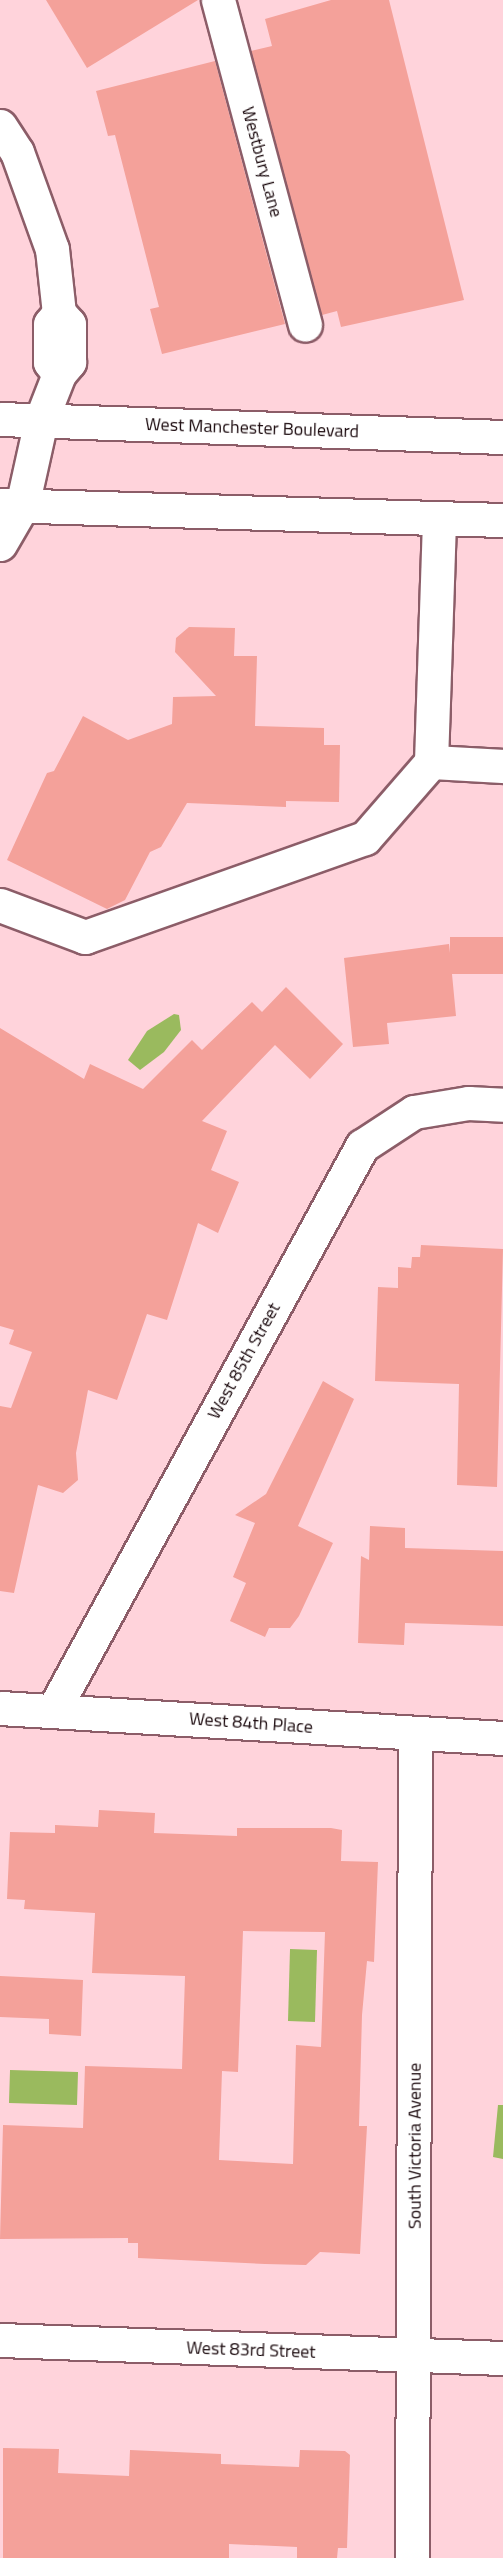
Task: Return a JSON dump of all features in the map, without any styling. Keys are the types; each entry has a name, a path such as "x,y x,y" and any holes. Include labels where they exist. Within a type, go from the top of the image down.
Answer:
{"street":[{"name":"Westbury Lane","path":"218,0 305,325"},
{"path":"0,126 17,152 52,249 59,313 50,324 50,362 59,374 11,505 0,544"},
{"name":"West Manchester Boulevard","path":"0,419 503,437"},
{"path":"11,505 503,520"},
{"path":"0,905 85,937 365,838 431,762 439,519"},
{"path":"431,762 503,766"},
{"name":"West 85th Street","path":"54,1709 362,1146 414,1112 468,1103 503,1104"},
{"name":"West 84th Place","path":"0,1708 54,1709 503,1738"},
{"name":"South Victoria Avenue","path":"412,2558 416,2356 415,1734"},
{"name":"West 83rd Street","path":"0,2340 503,2358"}],"shaded area":[{"path":"174,1014 179,1015 181,1030 164,1052 140,1070 128,1060 147,1031"},
{"path":"290,1949 317,1950 315,2022 288,2021"},
{"path":"10,2070 78,2072 77,2105 9,2103"},
{"path":"498,2105 503,2105 503,2159 493,2157"}],"building":[{"path":"46,0 198,0 87,68"},
{"path":"331,0 389,0 464,300 341,327 337,311 322,315 251,51 272,46 265,19"},
{"path":"215,61 285,324 162,354 150,309 159,307 115,135 108,136 96,91"},
{"path":"189,627 235,628 234,656 257,656 255,726 324,728 324,745 340,745 339,802 286,801 286,807 187,803 161,847 150,852 125,900 107,909 7,860 47,773 54,771 83,716 128,740 172,724 173,697 216,696 175,652 176,638"},
{"path":"450,937 503,937 503,974 452,974 456,1016 387,1023 389,1044 353,1047 344,958 449,944 450,953"},
{"path":"286,987 343,1044 310,1079 275,1045 202,1121 227,1131 211,1170 239,1182 218,1233 198,1223 167,1320 147,1314 117,1400 88,1390 76,1453 78,1480 63,1493 38,1485 14,1593 0,1591 0,1406 11,1408 32,1352 9,1344 14,1330 0,1326 0,1028 84,1079 90,1064 143,1089 192,1040 202,1050 252,1002 262,1012"},
{"path":"421,1245 503,1249 497,1487 457,1485 459,1384 375,1381 378,1287 398,1288 398,1267 411,1268 412,1257 420,1257"},
{"path":"323,1381 354,1399 298,1526 333,1543 299,1616 290,1628 269,1628 265,1637 230,1621 246,1583 233,1577 255,1523 235,1515 266,1494"},
{"path":"370,1526 405,1528 405,1548 503,1551 503,1626 405,1623 404,1645 358,1643 361,1556 369,1560"},
{"path":"99,1810 155,1813 154,1833 237,1836 237,1828 331,1828 342,1830 341,1861 378,1862 374,1962 367,1961 362,2015 359,2126 367,2126 360,2254 320,2252 306,2265 265,2264 138,2258 138,2243 128,2243 128,2238 0,2239 3,2125 83,2128 85,2066 182,2069 185,1976 92,1973 95,1913 24,1909 25,1900 7,1899 10,1832 55,1833 55,1825 98,1827","holes":["243,1931 325,1932 321,2047 296,2045 293,2164 219,2160 222,2071 238,2072"]},
{"path":"0,1976 83,1980 81,2036 49,2034 49,2019 0,2017"},
{"path":"3,2448 59,2449 58,2473 129,2476 130,2450 221,2454 221,2464 299,2467 300,2450 345,2451 350,2455 347,2548 338,2548 337,2558 297,2558 297,2547 229,2544 229,2558 3,2558"}]}
